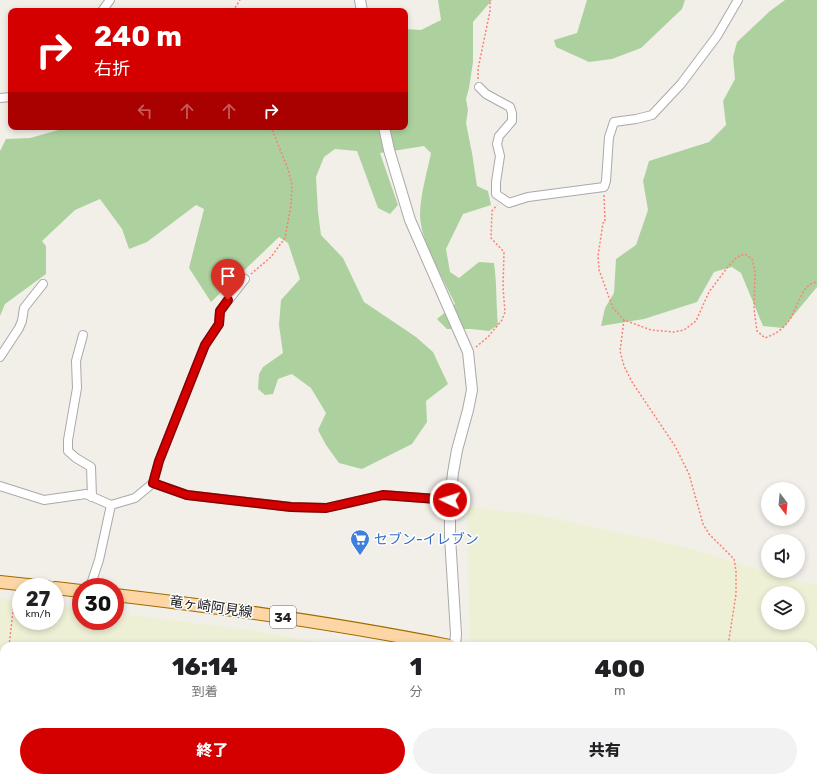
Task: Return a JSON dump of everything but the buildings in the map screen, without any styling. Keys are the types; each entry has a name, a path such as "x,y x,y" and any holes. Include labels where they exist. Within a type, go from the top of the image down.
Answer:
{"main road":[{"path":"0,582 12,584"},
{"name":"竜ヶ崎阿見線","path":"124,596 221,608 427,642"}],"street":[{"path":"479,87 486,94 510,107 512,113 512,121 499,136 497,144 500,156 496,182 496,194 509,203 528,197 604,187 606,181 609,137 614,122 652,115 681,84 717,36 738,0"},
{"path":"385,130 389,150 410,220 468,352 472,390 457,450 450,500 450,537 455,642"},
{"path":"0,486 44,500 86,494 111,504 135,498 153,483 159,461 203,351 219,324 220,311 245,280"},
{"path":"0,357 19,328 22,321 24,308 43,284"},
{"path":"83,335 76,361 77,388 68,440 68,451 90,467 92,497"},
{"path":"153,483 187,495 291,507 326,508 383,495 450,500"},
{"path":"93,578 99,560 111,504"}],"path":[{"path":"479,87 478,69 490,11 490,0"},
{"path":"245,280 271,257 285,238 291,205 292,185 288,169 272,130"},
{"path":"604,187 605,222 603,223 598,256 599,270 613,308 624,320 651,330 674,332 684,330 696,321 709,292 726,268 737,257 745,254 752,259 755,271 754,309 756,331 765,338 776,334 788,322 806,288 812,283 817,282"},
{"path":"468,352 488,337 502,320 505,312 503,287 504,252 491,238 492,212 502,198"},
{"path":"624,320 620,351 624,366 632,382 652,410 679,453 689,474 703,524 709,534 734,559 736,571 736,594 729,642"},
{"path":"9,642 12,619"}],"green space":[{"path":"438,0 492,0 473,22 473,62 466,99 468,110 466,123 477,186 488,191 491,205 463,214 446,249 450,272 459,278 479,262 494,263 498,325 489,331 447,329 437,319 455,304 439,273 424,238 421,227 421,200 431,153 424,146 380,153 398,205 390,214 378,208 357,151 335,149 324,157 316,177 321,235 343,258 364,302 416,337 433,352 448,384 426,401 427,422 412,444 362,469 339,463 326,445 318,430 326,413 311,388 292,374 278,379 273,394 265,395 258,389 259,374 263,367 283,353 279,325 281,300 300,279 288,243 279,237 211,302 189,268 204,209 196,205 147,242 129,249 122,229 100,199 75,210 42,241 46,246 46,274 5,304 0,316 0,151 6,139 30,138 58,130 408,130 408,29 421,30 441,20"},
{"path":"587,0 685,0 682,9 641,48 612,59 589,62 556,47 554,40 577,33"},
{"path":"785,0 817,0 817,287 783,328 763,326 741,273 732,267 714,272 697,302 644,319 601,326 605,308 614,293 616,259 636,245 648,210 643,181 649,161 709,142 726,125 723,101 735,79 733,57 737,42 770,11"},
{"path":"467,507 533,514 685,547 761,571 761,578 785,578 798,582 817,584 817,642 470,642"},
{"path":"0,598 12,600 12,630 64,630 64,606 72,607 72,630 124,630 124,614 257,631 316,642 0,642"}],"place":[{"name":"セブン-イレブン","path":"360,556"}],"route":[{"path":"228,300 220,311 219,324 205,345 159,461 153,483 187,495 291,507 326,508 383,495 450,500"}]}
